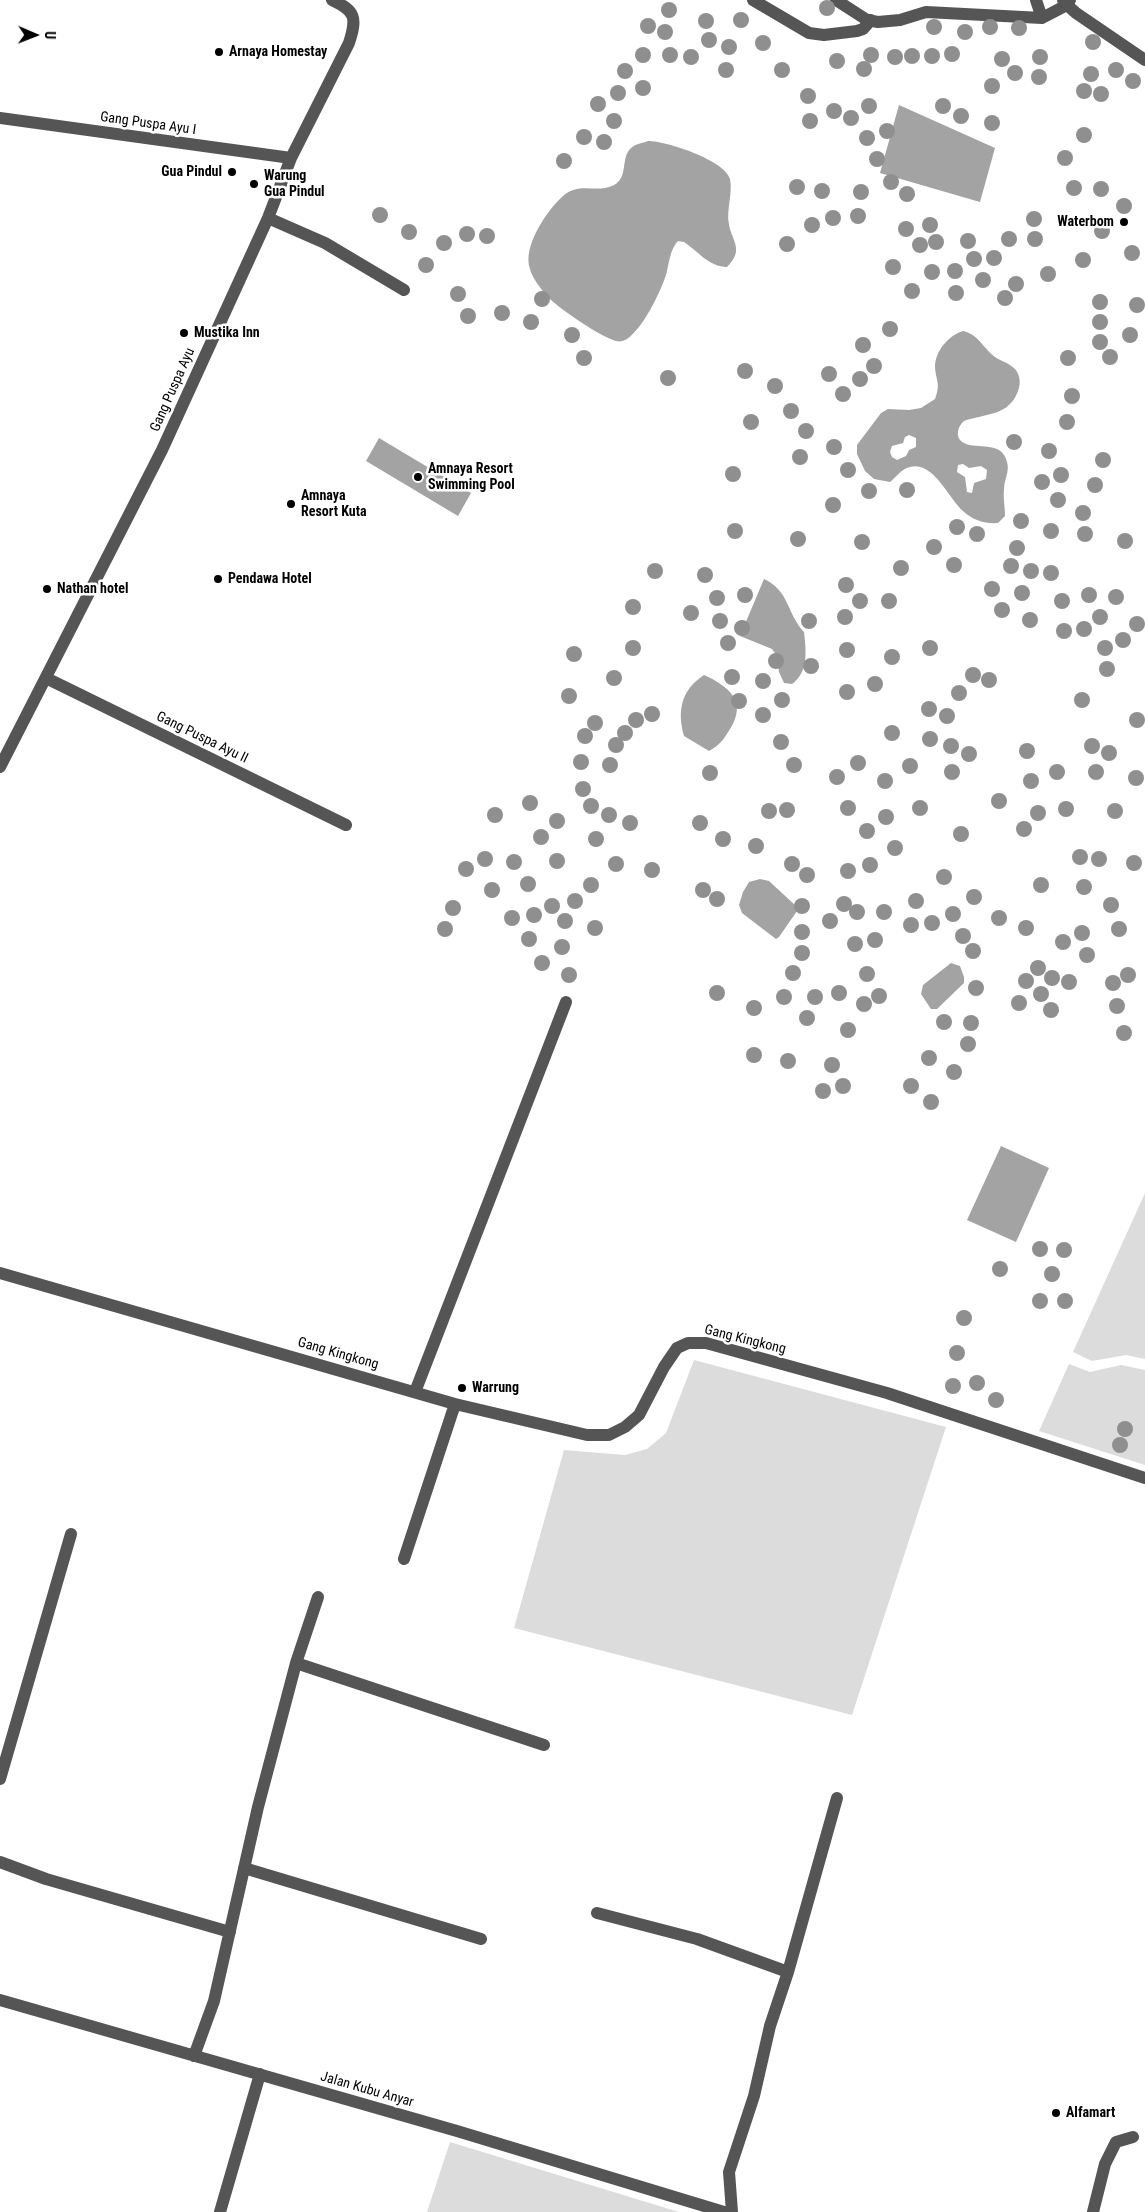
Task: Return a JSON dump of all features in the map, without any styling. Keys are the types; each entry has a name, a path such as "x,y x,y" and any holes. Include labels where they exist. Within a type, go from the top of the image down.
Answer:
{"street":[{"name":"Gang Puspa Ayu","path":"0,767 162,450 268,218 291,158 349,43 354,18 351,11 332,0"},
{"path":"753,0 809,33 824,35 857,32 863,29 871,20"},
{"path":"836,0 867,20 888,22 926,12 1042,18 1067,2 1084,19 1145,60"},
{"path":"1036,0 1042,18"},
{"name":"Gang Puspa Ayu I","path":"0,118 291,158"},
{"path":"268,218 325,242 404,290"},
{"name":"Gang Puspa Ayu II","path":"46,678 346,825"},
{"path":"415,1392 566,1002"},
{"name":"Gang Kingkong","path":"0,1273 455,1404 587,1435 609,1435 625,1427 639,1415 664,1367 677,1348 688,1343 706,1343 886,1393 1145,1478"},
{"path":"404,1559 455,1404"},
{"path":"0,1778 70,1534"},
{"path":"194,2056 214,2001 258,1807 296,1663 318,1597"},
{"path":"296,1663 544,1744"},
{"path":"732,2212 729,2172 754,2096 770,2026 788,1972 837,1798"},
{"path":"0,1862 46,1879 230,1932"},
{"path":"244,1868 481,1939"},
{"path":"597,1913 696,1939 788,1972"},
{"name":"Jalan Kubu Anyar","path":"0,2000 260,2074 724,2212"},
{"path":"220,2212 260,2074"},
{"path":"1093,2212 1105,2164 1116,2142 1133,2137"}],"shaded area":[{"path":"899,105 995,148 980,202 880,173"},
{"path":"648,141 668,144 694,153 718,165 726,172 731,184 728,213 729,225 736,251 735,256 727,267 721,266 709,261 684,242 678,241 671,252 666,275 650,310 633,334 626,340 617,341 609,339 579,321 551,300 536,282 528,260 533,240 543,219 563,196 575,189 602,188 619,182 628,152 631,148"},
{"path":"963,331 973,335 995,357 1015,369 1019,376 1018,391 1009,405 996,412 964,421 958,432 959,438 964,443 995,448 1004,455 1008,469 1004,486 1005,516 998,523 988,523 970,517 957,505 938,480 923,468 914,466 905,469 890,482 874,479 865,471 857,454 857,445 881,413 888,409 909,410 921,408 935,399 938,386 935,367 937,355 944,344","holes":["909,435 916,438 916,447 909,450 906,456 897,460 892,457 890,452 892,446 903,443 905,437","963,464 969,468 981,466 987,470 986,479 974,483 972,493 967,492 965,477 957,472 958,465"]},
{"name":"Amnaya Resort Swimming Pool","path":"379,438 471,493 458,516 366,461"},
{"path":"764,579 778,589 798,625 804,632 806,653 804,667 792,684 784,683 779,672 777,656 772,649 740,636"},
{"path":"704,675 728,690 733,696 737,710 735,719 726,736 709,751 684,736 681,718 681,710 686,694 690,687"},
{"path":"760,879 769,881 796,906 797,911 776,939 742,913 739,905 743,892 749,882"},
{"path":"951,963 960,966 964,983 937,1009 931,1009 921,994 923,985"},
{"path":"1001,1146 1049,1168 1016,1242 967,1220"},
{"path":"1145,1193 1145,1359 1126,1355 1092,1361 1073,1352"},
{"path":"694,1360 946,1427 852,1715 514,1628 564,1450 625,1455 647,1449 666,1433"},
{"path":"1069,1364 1090,1372 1121,1365 1145,1370 1145,1465 1039,1431"},
{"path":"450,2142 679,2212 427,2212"}],"place":[{"name":"Arnaya Homestay","path":"219,52"},
{"name":"Gua Pindul","path":"232,172"},
{"name":"Warung Gua Pindul","path":"254,184"},
{"name":"Waterbom","path":"1124,222"},
{"name":"Mustika Inn","path":"184,333"},
{"name":"Amnaya Resort Swimming Pool","path":"418,477"},
{"name":"Amnaya Resort Kuta","path":"291,504"},
{"name":"Pendawa Hotel","path":"218,579"},
{"name":"Nathan hotel","path":"47,589"},
{"name":"Warrung","path":"462,1388"},
{"name":"Alfamart","path":"1056,2113"}]}
